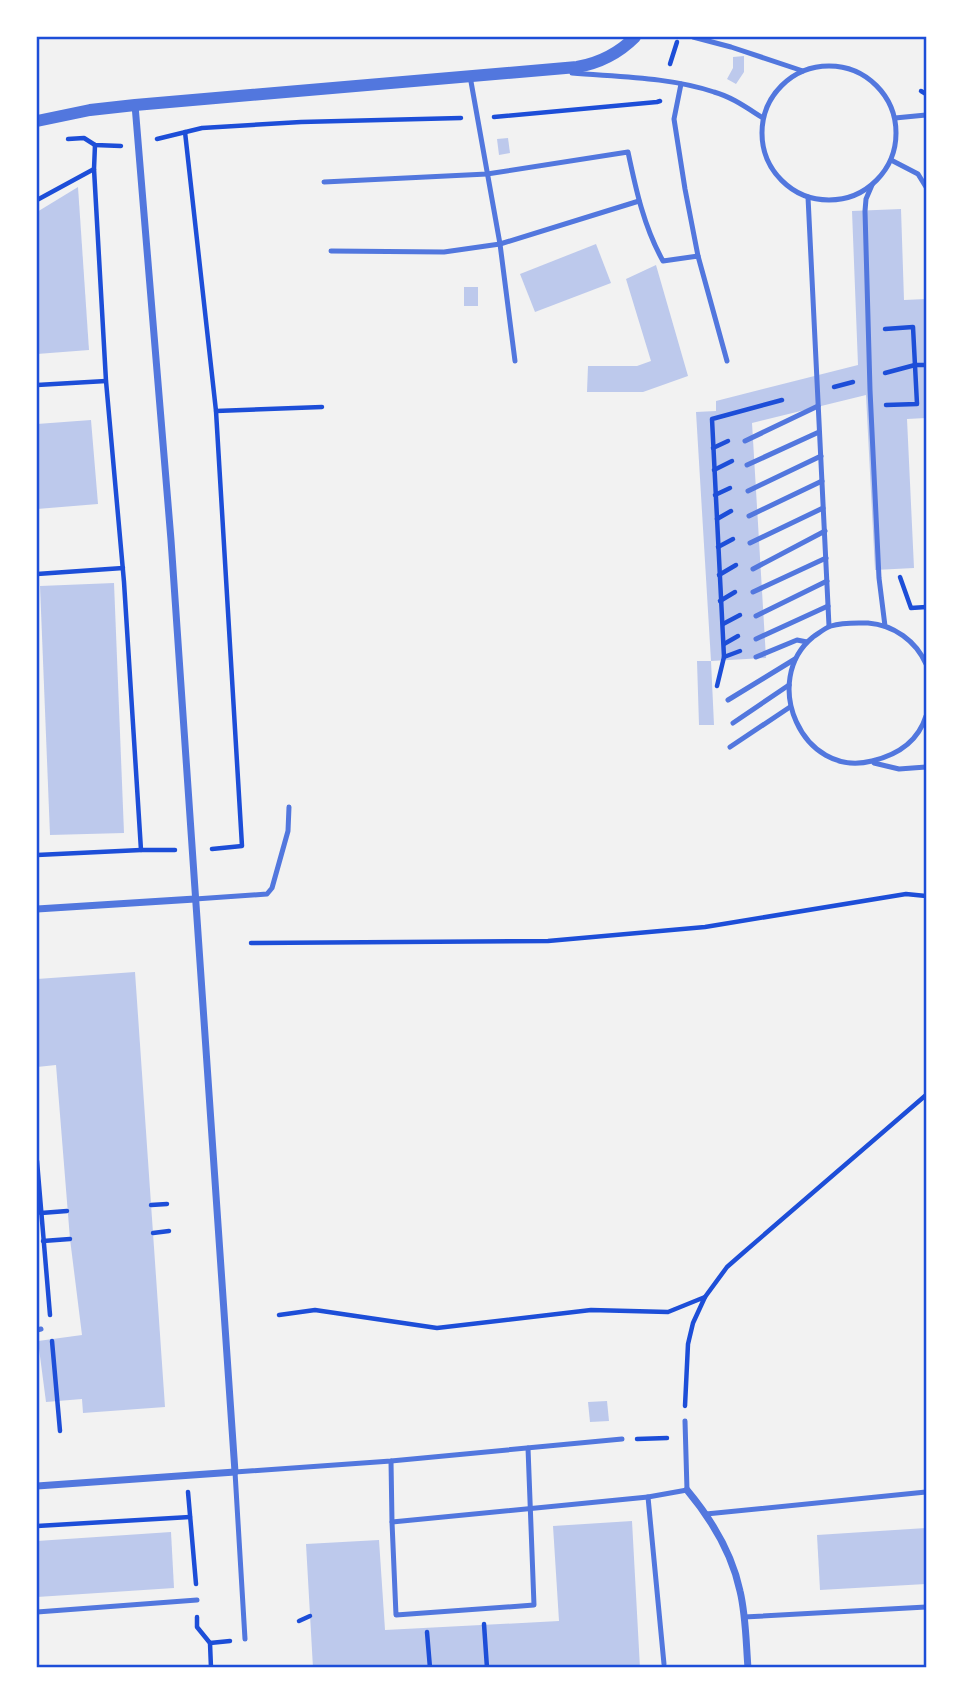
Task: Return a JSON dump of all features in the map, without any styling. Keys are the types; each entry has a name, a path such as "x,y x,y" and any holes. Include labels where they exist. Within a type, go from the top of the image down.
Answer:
{"street":[{"path":"37,121 90,110 135,105 596,64 635,37"},
{"path":"37,1486 235,1472 172,540 135,105"},
{"path":"37,909 195,899"},
{"path":"687,1490 720,1535 729,1557 740,1590 748,1668"}],"lane":[{"path":"693,37 803,71"},
{"path":"819,66 851,69 866,76 879,87 889,102 895,118 897,139 891,160 883,174 857,195 825,200 808,197 790,188 775,174 765,156 761,136 763,118 771,98 785,82 803,71 819,66"},
{"path":"544,70 681,84 716,92 763,118"},
{"path":"470,76 500,244 515,361"},
{"path":"681,84 674,119 685,189 698,256 727,361"},
{"path":"895,118 926,115"},
{"path":"324,182 487,174 628,152 646,227 663,261 698,256"},
{"path":"891,160 918,174 926,187"},
{"path":"872,185 866,199 865,211 869,362 879,578 885,626"},
{"path":"808,197 830,626"},
{"path":"331,251 444,252 500,244 639,201"},
{"path":"745,441 818,406"},
{"path":"747,465 819,432"},
{"path":"748,491 821,456"},
{"path":"749,516 822,481"},
{"path":"750,543 823,508"},
{"path":"753,569 825,531"},
{"path":"753,592 826,558"},
{"path":"756,616 827,581"},
{"path":"756,639 828,606"},
{"path":"926,664 914,645 898,632 885,626 858,623 830,626 807,642 795,659 789,685 790,707 797,726 820,752 841,762 856,764 887,757 910,744 923,726 926,716"},
{"path":"756,657 797,640 807,642"},
{"path":"728,700 795,659"},
{"path":"733,723 789,685"},
{"path":"730,747 790,707"},
{"path":"871,762 899,769 926,767"},
{"path":"195,899 267,894 272,888 288,831 289,807"},
{"path":"392,1522 648,1497 687,1490 685,1421"},
{"path":"245,1639 235,1472 391,1461 622,1439"},
{"path":"391,1461 396,1615 534,1605 528,1448"},
{"path":"706,1514 926,1492"},
{"path":"648,1497 664,1664"},
{"path":"37,1612 197,1600"},
{"path":"744,1617 926,1607"}],"path":[{"path":"158,139 202,128 301,122 477,118 657,103 665,96"},
{"path":"184,132 216,411 242,846 206,849"},
{"path":"63,140 84,138 95,145 123,146"},
{"path":"95,145 94,169 106,381 123,568 141,850"},
{"path":"37,200 94,169"},
{"path":"881,329 913,327 917,404 886,405"},
{"path":"37,385 106,381"},
{"path":"216,411 323,407"},
{"path":"716,691 724,657 712,419 751,408"},
{"path":"37,575 123,568"},
{"path":"899,574 911,608 926,607"},
{"path":"37,855 179,850"},
{"path":"251,943 548,941 705,927 906,894 926,896"},
{"path":"685,1421 688,1344 693,1323 705,1297 727,1267 926,1095"},
{"path":"37,1161 50,1324"},
{"path":"151,1205 167,1204"},
{"path":"41,1213 67,1211"},
{"path":"153,1233 169,1231"},
{"path":"43,1241 69,1239"},
{"path":"279,1315 315,1310 437,1328 591,1310 667,1312 705,1297"},
{"path":"51,1338 60,1431"},
{"path":"622,1439 685,1437"},
{"path":"188,1487 197,1627 210,1643 211,1668"},
{"path":"37,1526 190,1517"},
{"path":"483,1609 487,1668"},
{"path":"425,1613 430,1668"},
{"path":"299,1620 310,1616"}],"building":[{"path":"744,56 744,72 736,84 727,79 733,68 733,57"},
{"path":"508,138 510,153 499,155 497,139"},
{"path":"78,187 89,350 37,354 37,212"},
{"path":"901,209 904,300 926,299 926,418 907,419 914,568 875,570 866,395 752,423 766,658 711,661 696,412 716,411 716,401 858,365 852,211"},
{"path":"596,244 611,283 535,312 520,274"},
{"path":"656,265 688,376 643,392 587,392 588,366 637,366 651,361 626,279"},
{"path":"464,287 478,287 478,306 464,306"},
{"path":"91,420 98,504 37,509 37,424"},
{"path":"114,583 124,833 50,835 40,586"},
{"path":"697,661 711,661 714,725 699,725"},
{"path":"135,972 165,1407 83,1413 82,1399 46,1402 38,1341 82,1335 70,1239 56,1065 37,1067 37,979"},
{"path":"607,1401 609,1421 590,1422 588,1402"},
{"path":"632,1521 640,1668 313,1668 306,1544 379,1540 385,1630 559,1621 553,1526"},
{"path":"926,1528 926,1584 820,1590 817,1535"},
{"path":"171,1532 174,1588 37,1597 37,1541"}]}
